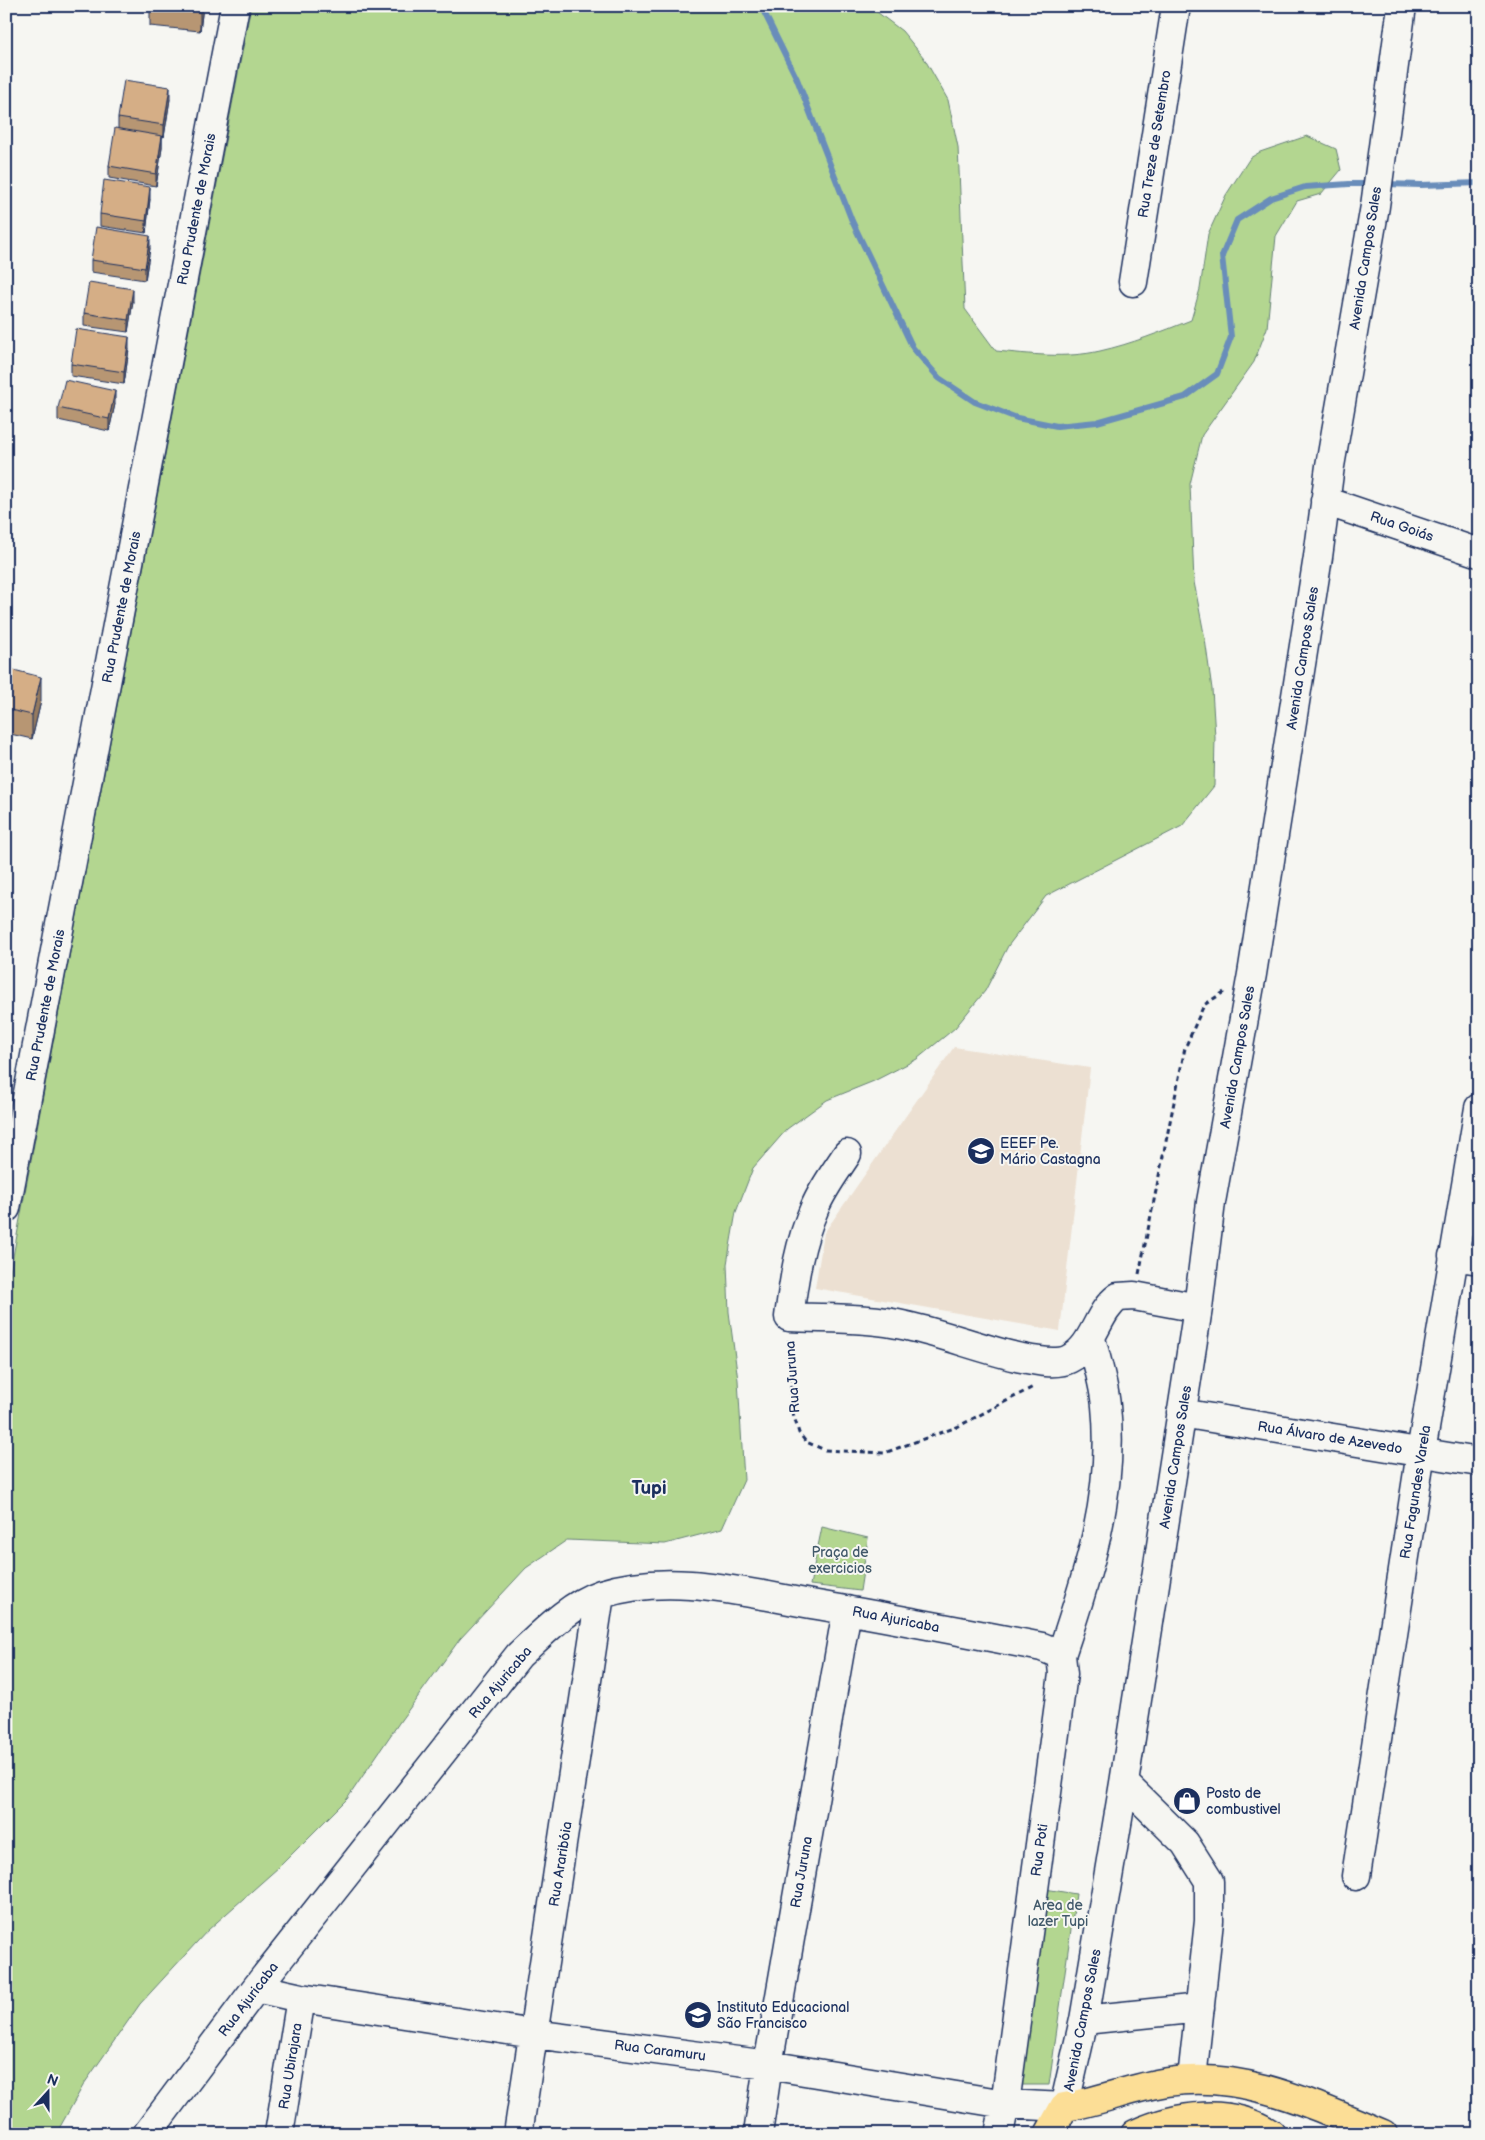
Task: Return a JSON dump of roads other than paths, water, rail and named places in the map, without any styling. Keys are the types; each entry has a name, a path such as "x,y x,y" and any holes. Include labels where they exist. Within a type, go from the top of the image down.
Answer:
{"main road":[{"path":"1049,2134 1064,2107 1090,2103 1166,2082 1192,2079 1219,2080 1272,2090 1384,2134"},
{"path":"1135,2134 1174,2120 1209,2116 1237,2120 1271,2134"}],"street":[{"name":"Rua Prudente de Morais","path":"6,1208 235,6"},
{"name":"Rua Treze de Setembro","path":"1133,282 1176,6"},
{"name":"Avenida Campos Sales","path":"1064,2107 1084,2020 1124,1783 1198,1308 1211,1202 1252,974 1318,557 1325,501 1375,206 1402,6"},
{"name":"Rua Goiás","path":"1325,501 1479,553"},
{"name":"Rua Fagundes Varela","path":"1356,1876 1421,1452 1466,1258 1479,1108"},
{"path":"847,1154 824,1190 806,1231 794,1274 789,1316 879,1322 906,1326 1034,1360 1068,1360 1091,1339 1101,1318 1113,1301 1124,1296 1134,1296 1198,1308"},
{"path":"1061,1655 1083,1590 1095,1543 1107,1465 1106,1406 1091,1339"},
{"name":"Rua Álvaro de Azevedo","path":"1182,1413 1479,1462"},
{"name":"Rua Ajuricaba","path":"147,2134 256,1988 519,1655 558,1620 583,1602 626,1588 664,1584 713,1587 1042,1647 1061,1655"},
{"name":"Rua Araribóia","path":"518,2134 600,1595"},
{"name":"Rua Juruna","path":"758,2134 768,2064 847,1610"},
{"name":"Rua Poti","path":"999,2134 1005,2104 1063,1674 1061,1655"},
{"path":"1124,1783 1185,1843 1209,1881 1209,1921 1192,2079"},
{"name":"Rua Caramuru","path":"256,1988 301,1998 534,2034 768,2064 1005,2104 1064,2107"},
{"name":"Rua Ubirajara","path":"279,2134 301,1998"},
{"path":"1084,2020 1200,2008"}],"waterway":[{"path":"761,6 797,79 852,221 913,348 939,378 975,402 1017,418 1057,426 1097,422 1185,397 1217,374 1231,337 1222,256 1237,220 1271,198 1305,187 1373,184"},
{"path":"1385,184 1479,183"}],"place":[{"name":"EEEF Pe. Mário Castagna","path":"981,1151"},
{"name":"Posto de combustivel","path":"1187,1801"},
{"name":"Instituto Educacional São Francisco","path":"698,2015"}],"district":[{"name":"Tupi","path":"649,1487"}],"park label":[{"name":"Praça de exercicios","path":"840,1560"},
{"name":"Area de lazer Tupi","path":"1058,1914"}]}
